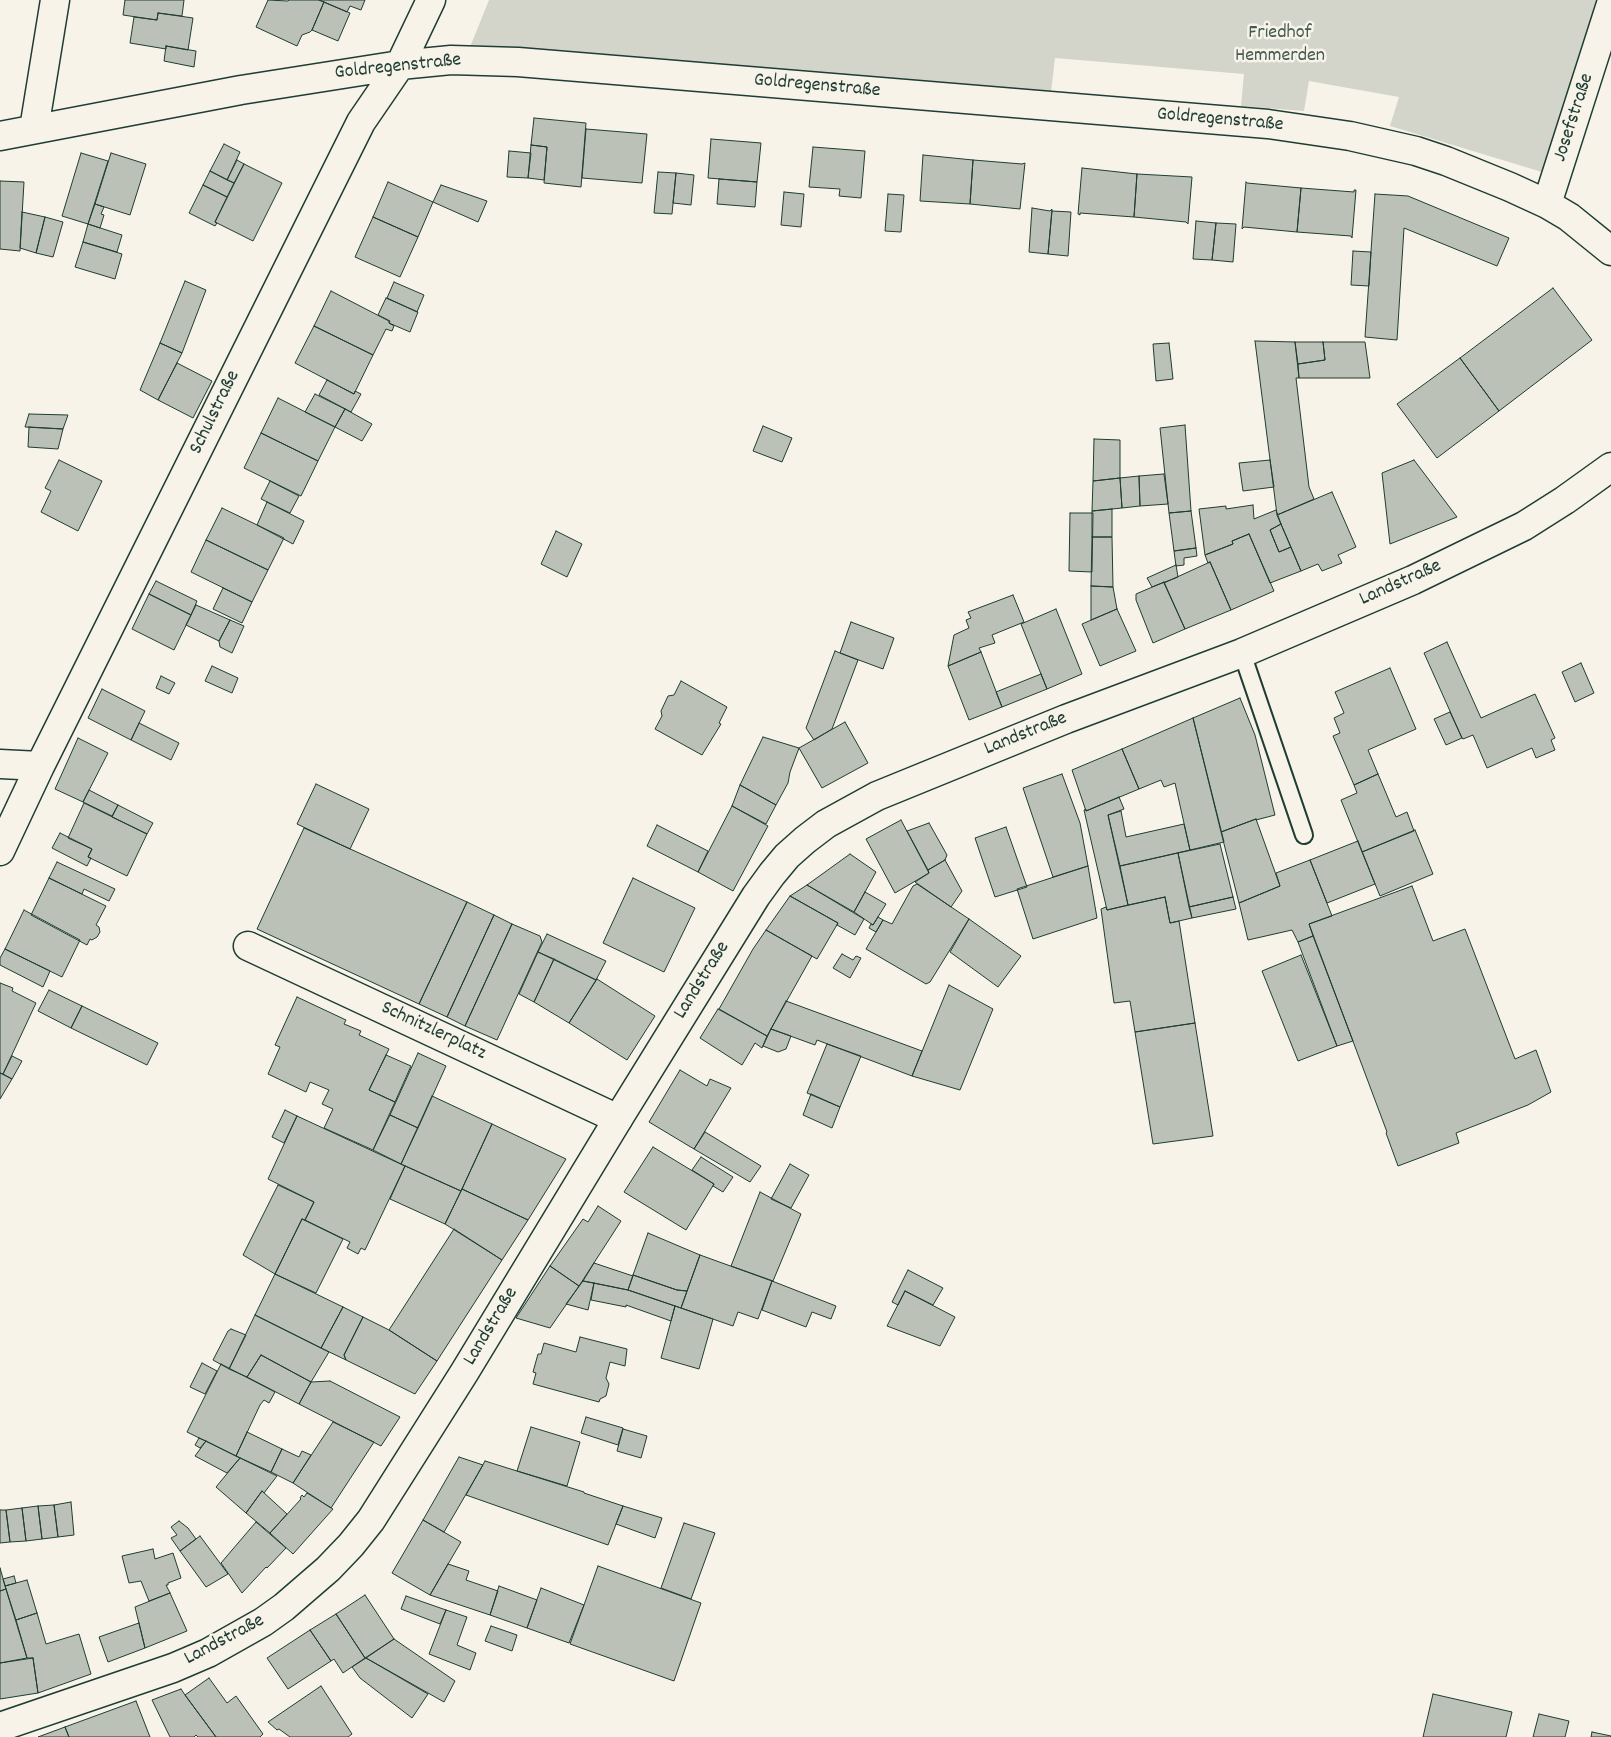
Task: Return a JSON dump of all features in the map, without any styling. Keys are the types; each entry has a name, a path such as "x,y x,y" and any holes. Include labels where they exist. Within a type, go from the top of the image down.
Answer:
{"street":[{"path":"34,129 55,0"},
{"name":"Schulstraße","path":"0,851 40,766 361,122 400,65 431,0"},
{"name":"Josefstraße","path":"1547,204 1611,4"},
{"name":"Goldregenstraße","path":"0,136 241,90 400,65 451,60 518,62 1268,124 1350,136 1416,151 1476,172 1547,204 1569,217 1611,251"},
{"name":"Landstraße","path":"0,1727 173,1668 208,1653 263,1622 302,1593 351,1545 376,1512 464,1373 618,1118 761,889 787,856 826,824 878,796 1066,719 1242,653 1413,580 1524,526 1611,467"},
{"path":"0,764 40,766"},
{"name":"Schnitzlerplatz","path":"248,946 618,1118"}],"lane":[{"path":"1242,653 1304,835"}],"green space":[{"name":"Friedhof Hemmerden","path":"489,0 1599,0 1542,172 1390,126 1399,97 1309,81 1304,111 1241,106 1244,74 1055,58 1051,92 470,47"}],"building":[{"path":"125,0 184,0 182,16 158,13 157,20 123,15"},
{"path":"268,0 319,0 324,2 312,30 302,35 297,46 256,27"},
{"path":"319,0 365,0 361,10 350,6 347,12"},
{"path":"324,2 350,13 338,41 312,30"},
{"path":"158,13 193,18 188,50 166,46 166,49 130,43 134,17 157,20"},
{"path":"166,46 196,51 194,67 164,61"},
{"path":"534,118 586,123 581,187 544,183 547,147 531,145"},
{"path":"586,129 647,134 642,183 582,178"},
{"path":"711,139 761,143 757,182 708,178"},
{"path":"224,144 240,152 227,180 210,171"},
{"path":"531,145 547,147 544,180 528,178"},
{"path":"813,147 865,151 861,198 839,196 840,189 809,187"},
{"path":"509,151 531,153 528,178 507,177"},
{"path":"81,153 108,161 88,224 62,216"},
{"path":"111,153 146,164 130,215 95,204"},
{"path":"923,155 973,160 970,204 920,201"},
{"path":"237,160 244,164 234,183 227,180"},
{"path":"973,160 1025,163 1020,209 970,204"},
{"path":"244,164 282,183 253,241 215,222"},
{"path":"1082,168 1137,174 1134,217 1078,214"},
{"path":"210,171 234,183 227,197 203,185"},
{"path":"658,172 676,173 672,214 654,213"},
{"path":"676,173 694,175 691,205 673,203"},
{"path":"1137,174 1192,177 1188,224 1186,222 1134,217"},
{"path":"719,179 757,182 755,207 717,204"},
{"path":"0,181 24,182 20,251 0,249"},
{"path":"388,182 433,202 418,237 373,217"},
{"path":"1246,182 1301,188 1297,232 1244,227 1242,229"},
{"path":"203,185 227,197 215,222 217,223 215,226 189,213"},
{"path":"441,185 487,201 478,222 433,202"},
{"path":"1301,188 1354,192 1356,190 1352,238 1351,236 1297,232"},
{"path":"784,192 804,194 801,227 781,225"},
{"path":"888,194 904,195 901,232 885,231"},
{"path":"1375,194 1408,196 1509,238 1497,266 1404,228 1397,340 1365,337"},
{"path":"95,204 104,207 101,214 104,215 100,228 88,224"},
{"path":"1032,208 1050,211 1052,209 1048,254 1029,252"},
{"path":"1052,211 1071,212 1068,256 1048,254"},
{"path":"22,212 45,217 36,253 20,248"},
{"path":"45,217 63,222 53,257 36,253"},
{"path":"373,217 418,237 400,277 355,257"},
{"path":"1196,221 1216,223 1212,260 1193,259"},
{"path":"1216,223 1236,224 1233,262 1212,260"},
{"path":"88,224 122,235 117,252 83,242"},
{"path":"83,242 122,254 115,279 75,267"},
{"path":"1353,251 1371,252 1369,286 1351,285"},
{"path":"185,281 206,290 182,353 160,343"},
{"path":"394,282 424,295 417,312 387,298"},
{"path":"1553,288 1592,340 1499,411 1460,358"},
{"path":"331,291 389,321 394,326 392,331 386,329 373,355 314,326"},
{"path":"386,298 418,312 410,332 389,323 390,321 378,315"},
{"path":"314,326 373,355 354,394 295,363"},
{"path":"1255,341 1295,342 1299,378 1296,378 1309,487 1314,499 1277,515"},
{"path":"1295,342 1323,342 1325,360 1298,364"},
{"path":"1323,342 1365,342 1370,378 1299,378 1298,364 1325,360"},
{"path":"160,343 182,353 158,400 140,390"},
{"path":"1169,343 1173,379 1156,381 1153,344"},
{"path":"1460,358 1499,411 1437,458 1397,404"},
{"path":"177,363 212,381 193,418 158,400"},
{"path":"327,380 354,394 355,391 361,394 351,412 319,395"},
{"path":"315,394 345,409 335,427 305,412"},
{"path":"278,398 335,427 318,461 261,433"},
{"path":"345,409 372,424 362,441 335,427"},
{"path":"29,414 68,415 63,429 25,427"},
{"path":"1185,425 1191,511 1169,513 1160,428"},
{"path":"763,426 792,438 782,462 753,451"},
{"path":"29,427 63,429 58,449 28,447"},
{"path":"261,433 318,461 301,496 244,468"},
{"path":"1094,439 1120,440 1120,478 1093,481"},
{"path":"59,460 102,481 78,531 41,512 51,491 45,488"},
{"path":"1270,460 1274,487 1243,491 1239,463"},
{"path":"1414,460 1457,517 1390,544 1382,473"},
{"path":"1164,474 1168,504 1140,506 1139,476"},
{"path":"1139,476 1140,506 1122,508 1120,478"},
{"path":"1120,478 1122,508 1092,511 1093,481"},
{"path":"270,481 299,496 290,513 261,499"},
{"path":"1332,492 1356,547 1338,555 1342,563 1322,571 1318,564 1301,571 1277,515"},
{"path":"267,502 304,521 293,544 257,525"},
{"path":"1253,505 1254,519 1276,510 1281,524 1270,530 1279,552 1291,547 1301,571 1270,583 1249,534 1232,541 1233,544 1205,555 1199,509 1226,506 1226,509"},
{"path":"222,508 284,538 268,570 206,540"},
{"path":"1112,509 1112,537 1092,537 1092,511"},
{"path":"1191,511 1196,548 1174,551 1169,513"},
{"path":"1070,513 1093,513 1092,572 1069,571"},
{"path":"1281,524 1291,547 1279,552 1270,530"},
{"path":"556,531 582,544 567,577 541,564"},
{"path":"1249,534 1274,591 1231,610 1210,562 1208,563 1205,555 1233,544 1232,541"},
{"path":"1092,537 1112,537 1113,587 1091,586"},
{"path":"206,540 268,570 252,602 191,572"},
{"path":"1196,548 1197,556 1184,558 1184,565 1176,566 1174,551"},
{"path":"1210,562 1231,610 1185,629 1164,583"},
{"path":"1176,565 1178,577 1152,587 1147,578"},
{"path":"156,581 197,601 191,615 149,594"},
{"path":"1164,582 1185,629 1153,643 1136,600 1136,594"},
{"path":"1091,586 1113,587 1117,609 1091,620"},
{"path":"223,588 252,602 242,623 213,609"},
{"path":"149,594 191,615 174,650 132,629"},
{"path":"1013,595 1024,622 992,635 995,643 979,648 981,652 948,666 954,635 969,628 966,620 971,618 968,612"},
{"path":"196,605 230,620 219,641 186,625"},
{"path":"1056,609 1082,674 1047,689 1021,624"},
{"path":"1117,609 1136,651 1100,666 1082,624"},
{"path":"230,620 244,626 232,653 220,647 219,641"},
{"path":"851,622 894,638 883,669 840,653"},
{"path":"1447,642 1481,718 1535,694 1555,738 1551,740 1555,750 1536,758 1532,748 1487,768 1473,735 1462,738 1424,653"},
{"path":"835,651 858,660 832,729 814,740 806,728"},
{"path":"981,652 1002,707 969,720 948,666"},
{"path":"1581,663 1594,693 1575,702 1562,672"},
{"path":"212,666 238,678 232,693 205,681"},
{"path":"1390,668 1416,729 1368,750 1378,774 1354,785 1333,736 1340,733 1334,718 1344,713 1335,692"},
{"path":"1041,674 1047,689 1002,707 996,692"},
{"path":"161,676 175,683 169,694 156,688"},
{"path":"681,681 727,707 719,723 721,724 702,755 655,729 662,716 661,711 668,696 674,695"},
{"path":"102,689 145,711 131,740 88,718"},
{"path":"1240,698 1255,735 1275,815 1256,819 1221,832 1193,718"},
{"path":"1450,712 1462,738 1446,745 1434,719"},
{"path":"1193,718 1224,842 1190,850 1175,783 1164,787 1161,780 1139,789 1122,749"},
{"path":"845,722 868,763 822,788 799,748"},
{"path":"139,723 179,743 171,760 131,740"},
{"path":"763,737 799,748 788,783 776,805 740,785"},
{"path":"78,738 108,753 83,802 55,789"},
{"path":"1122,749 1139,789 1086,811 1072,770"},
{"path":"1062,774 1080,823 1088,866 1053,877 1023,788"},
{"path":"1378,774 1396,817 1407,812 1414,831 1362,852 1341,800 1357,793 1354,785"},
{"path":"316,784 369,809 350,849 297,824"},
{"path":"740,785 776,805 766,824 732,806"},
{"path":"89,790 118,805 112,816 83,802"},
{"path":"1119,797 1124,809 1108,815 1128,905 1107,910 1084,810 1086,809 1086,811"},
{"path":"84,803 147,834 127,876 88,857 92,849 68,838"},
{"path":"118,805 153,823 147,834 112,817"},
{"path":"732,806 768,826 733,891 698,872"},
{"path":"1121,811 1126,837 1184,824 1190,850 1120,866 1108,815"},
{"path":"1256,819 1280,886 1239,903 1221,832"},
{"path":"901,820 929,873 895,893 866,839"},
{"path":"929,823 947,855 945,860 928,870 907,831"},
{"path":"657,825 708,851 698,872 647,846"},
{"path":"1006,827 1027,887 995,897 975,838"},
{"path":"304,828 467,902 419,1004 257,929"},
{"path":"1415,830 1433,874 1380,896 1362,852"},
{"path":"60,833 92,849 88,857 91,858 87,866 52,848"},
{"path":"1358,841 1375,884 1327,903 1310,860"},
{"path":"1220,844 1233,897 1189,907 1178,853"},
{"path":"1178,853 1192,918 1170,923 1165,897 1128,905 1120,866"},
{"path":"850,854 876,872 854,912 807,885"},
{"path":"945,860 962,891 951,907 915,882 929,873 928,870"},
{"path":"1310,860 1332,916 1309,924 1313,936 1298,942 1292,930 1248,940 1239,903 1280,886 1276,873"},
{"path":"57,862 115,889 109,901 84,889 82,894 49,878"},
{"path":"1088,866 1097,918 1033,939 1017,889"},
{"path":"49,878 106,906 96,925 99,927 100,932 97,937 92,940 90,939 87,945 31,915"},
{"path":"633,878 695,908 664,972 603,943"},
{"path":"917,884 969,919 930,982 926,984 866,949 883,920 892,924 913,886"},
{"path":"807,885 864,919 855,935 837,925 838,923 790,896"},
{"path":"1412,886 1433,941 1465,929 1515,1059 1536,1050 1551,1092 1528,1105 1456,1133 1459,1143 1398,1166 1309,924"},
{"path":"865,892 886,904 873,925 854,912"},
{"path":"790,896 838,923 817,959 766,930"},
{"path":"1165,897 1170,923 1179,921 1195,1023 1135,1032 1130,1001 1114,1003 1101,909 1106,907 1107,910"},
{"path":"1233,897 1236,909 1192,918 1189,907"},
{"path":"467,902 494,915 447,1017 419,1004"},
{"path":"24,910 80,940 62,977 5,949"},
{"path":"494,915 512,924 465,1026 447,1017"},
{"path":"878,917 883,920 876,932 869,928"},
{"path":"969,919 1021,956 998,987 950,952"},
{"path":"512,924 540,936 542,942 497,1040 465,1026"},
{"path":"766,930 812,956 767,1036 719,1009"},
{"path":"547,934 606,961 596,980 538,952"},
{"path":"1313,936 1353,1041 1337,1046 1298,942"},
{"path":"5,949 50,971 43,987 0,965 0,958"},
{"path":"538,952 554,959 534,1002 519,994"},
{"path":"842,954 853,960 856,956 861,958 850,978 833,968"},
{"path":"1301,955 1337,1046 1298,1061 1262,971"},
{"path":"554,959 596,980 569,1023 534,1002"},
{"path":"597,979 655,1016 627,1060 569,1023"},
{"path":"0,983 13,988 12,991 36,1003 3,1074 0,1073"},
{"path":"949,985 993,1009 960,1090 912,1076"},
{"path":"49,990 82,1006 71,1028 38,1011"},
{"path":"297,997 346,1020 344,1024 361,1031 359,1035 389,1049 369,1090 395,1102 373,1150 324,1128 333,1109 322,1104 329,1090 310,1082 306,1092 268,1074 280,1047 275,1045"},
{"path":"786,1001 922,1051 912,1076 817,1040 815,1045 771,1029"},
{"path":"82,1006 158,1043 147,1065 71,1028"},
{"path":"718,1009 767,1036 762,1048 755,1043 742,1065 700,1038"},
{"path":"1195,1023 1213,1136 1153,1144 1135,1032"},
{"path":"771,1029 791,1036 786,1049 778,1052 763,1046"},
{"path":"827,1044 861,1056 840,1107 807,1093"},
{"path":"418,1053 446,1066 418,1128 390,1115"},
{"path":"386,1055 411,1066 395,1102 369,1090"},
{"path":"12,1056 22,1061 12,1079 3,1074"},
{"path":"680,1070 707,1086 710,1079 731,1088 694,1149 649,1122"},
{"path":"0,1073 12,1079 0,1099"},
{"path":"811,1094 840,1107 832,1128 803,1115"},
{"path":"432,1096 492,1124 461,1191 401,1164"},
{"path":"285,1110 297,1116 284,1143 272,1137"},
{"path":"390,1115 418,1128 401,1164 373,1150"},
{"path":"297,1116 405,1166 365,1250 361,1248 358,1254 347,1248 350,1242 305,1220 314,1202 268,1179"},
{"path":"492,1124 566,1159 528,1220 462,1189"},
{"path":"705,1132 761,1166 750,1182 694,1149"},
{"path":"653,1147 714,1184 686,1230 624,1192"},
{"path":"701,1157 733,1177 723,1192 692,1170"},
{"path":"790,1164 809,1175 791,1208 771,1199"},
{"path":"405,1166 461,1191 445,1224 390,1199"},
{"path":"278,1185 314,1202 305,1220 302,1219 275,1274 243,1255"},
{"path":"462,1189 528,1220 502,1260 445,1224"},
{"path":"760,1192 801,1214 773,1281 731,1266"},
{"path":"598,1206 621,1221 579,1286 550,1266 583,1219 588,1222"},
{"path":"302,1219 343,1239 316,1293 275,1274"},
{"path":"454,1229 502,1260 437,1361 389,1330"},
{"path":"648,1233 700,1255 687,1291 677,1290 633,1275"},
{"path":"700,1255 772,1281 758,1319 738,1312 733,1326 681,1308"},
{"path":"594,1263 633,1276 628,1290 583,1281"},
{"path":"550,1266 579,1286 550,1328 516,1318"},
{"path":"908,1270 943,1288 933,1305 905,1291 898,1305 892,1302"},
{"path":"275,1274 343,1307 321,1348 255,1315"},
{"path":"633,1275 677,1290 687,1291 681,1308 628,1290"},
{"path":"583,1281 594,1283 588,1310 566,1304"},
{"path":"772,1281 836,1306 831,1319 812,1312 806,1327 762,1310"},
{"path":"594,1283 628,1290 675,1306 671,1321 626,1305 626,1307 591,1300"},
{"path":"905,1291 955,1317 940,1346 887,1326"},
{"path":"675,1306 713,1319 699,1369 661,1358"},
{"path":"343,1307 363,1317 344,1355 346,1360 321,1348"},
{"path":"255,1315 329,1352 311,1382 261,1355 247,1377 229,1369"},
{"path":"363,1317 389,1330 437,1361 415,1394 346,1360 344,1355"},
{"path":"231,1329 246,1335 229,1369 213,1360 228,1331"},
{"path":"580,1337 627,1349 625,1366 610,1362 606,1378 609,1384 606,1396 600,1399 599,1402 533,1384 536,1373 533,1372 538,1354 541,1354 544,1343 576,1352"},
{"path":"261,1355 311,1382 299,1404 247,1377"},
{"path":"202,1363 217,1371 205,1394 190,1387"},
{"path":"221,1364 275,1392 269,1403 264,1400 260,1405 236,1456 187,1432"},
{"path":"330,1381 400,1417 381,1446 299,1404 311,1382"},
{"path":"586,1417 623,1428 618,1445 581,1433"},
{"path":"333,1422 374,1442 331,1508 293,1483"},
{"path":"531,1427 580,1442 567,1486 517,1471"},
{"path":"623,1429 647,1436 641,1458 617,1451"},
{"path":"247,1432 282,1449 271,1472 236,1456"},
{"path":"199,1438 206,1441 200,1448 195,1445"},
{"path":"206,1441 240,1458 227,1473 195,1456"},
{"path":"282,1449 299,1457 302,1451 311,1455 293,1483 271,1472"},
{"path":"459,1457 483,1465 444,1532 423,1520"},
{"path":"240,1458 277,1476 264,1493 262,1491 246,1513 216,1487"},
{"path":"485,1461 623,1506 608,1545 466,1495"},
{"path":"262,1491 287,1514 270,1533 246,1513"},
{"path":"307,1493 333,1509 293,1554 270,1533 301,1499 302,1495 304,1497"},
{"path":"71,1502 74,1535 58,1537 54,1505"},
{"path":"54,1505 58,1537 42,1539 38,1506"},
{"path":"38,1506 42,1539 26,1541 22,1508"},
{"path":"623,1506 662,1518 655,1538 616,1524"},
{"path":"22,1508 26,1541 10,1542 6,1510"},
{"path":"0,1510 6,1510 10,1542 0,1543"},
{"path":"423,1520 461,1542 430,1595 392,1573"},
{"path":"179,1521 188,1528 196,1539 180,1551 171,1538 177,1535 171,1527"},
{"path":"256,1522 286,1548 242,1593 221,1563"},
{"path":"684,1523 715,1533 691,1599 661,1588"},
{"path":"200,1536 228,1574 206,1587 180,1551"},
{"path":"153,1549 155,1559 173,1553 181,1578 166,1585 170,1593 149,1601 141,1581 129,1583 122,1556"},
{"path":"448,1564 469,1571 466,1580 498,1591 490,1615 430,1595"},
{"path":"598,1566 701,1603 674,1681 570,1644"},
{"path":"0,1568 6,1589 0,1591"},
{"path":"14,1576 16,1583 5,1586 3,1579"},
{"path":"27,1580 37,1613 16,1620 5,1586"},
{"path":"499,1586 537,1600 527,1628 490,1615"},
{"path":"541,1588 584,1605 569,1643 527,1628"},
{"path":"6,1589 27,1658 0,1663 0,1591"},
{"path":"170,1593 187,1631 145,1648 135,1607"},
{"path":"365,1595 394,1639 365,1658 336,1614"},
{"path":"406,1596 446,1610 440,1624 401,1609"},
{"path":"446,1610 467,1617 457,1645 476,1653 470,1670 429,1654"},
{"path":"37,1613 46,1644 79,1634 91,1674 38,1693 33,1658 27,1658 16,1620"},
{"path":"336,1614 365,1658 343,1673 334,1659 331,1661 310,1630"},
{"path":"139,1623 145,1648 108,1662 99,1637"},
{"path":"491,1626 517,1635 512,1651 485,1641"},
{"path":"310,1630 331,1661 288,1689 267,1658"},
{"path":"394,1639 455,1681 444,1702 366,1658"},
{"path":"33,1658 38,1693 0,1699 0,1663"},
{"path":"366,1658 428,1694 412,1718 360,1678 352,1667"},
{"path":"209,1678 227,1703 236,1696 263,1734 260,1737 216,1737 185,1695"},
{"path":"321,1686 352,1734 348,1737 290,1737 279,1729 277,1730 268,1722"},
{"path":"181,1689 216,1737 198,1737 196,1735 194,1737 170,1737 152,1700"},
{"path":"1433,1694 1512,1712 1506,1737 1423,1737"},
{"path":"136,1701 150,1737 69,1737 65,1727"},
{"path":"1539,1714 1569,1721 1565,1737 1533,1737"},
{"path":"65,1727 69,1737 38,1737"},
{"path":"1592,1732 1611,1736 1611,1737 1591,1737"}]}
